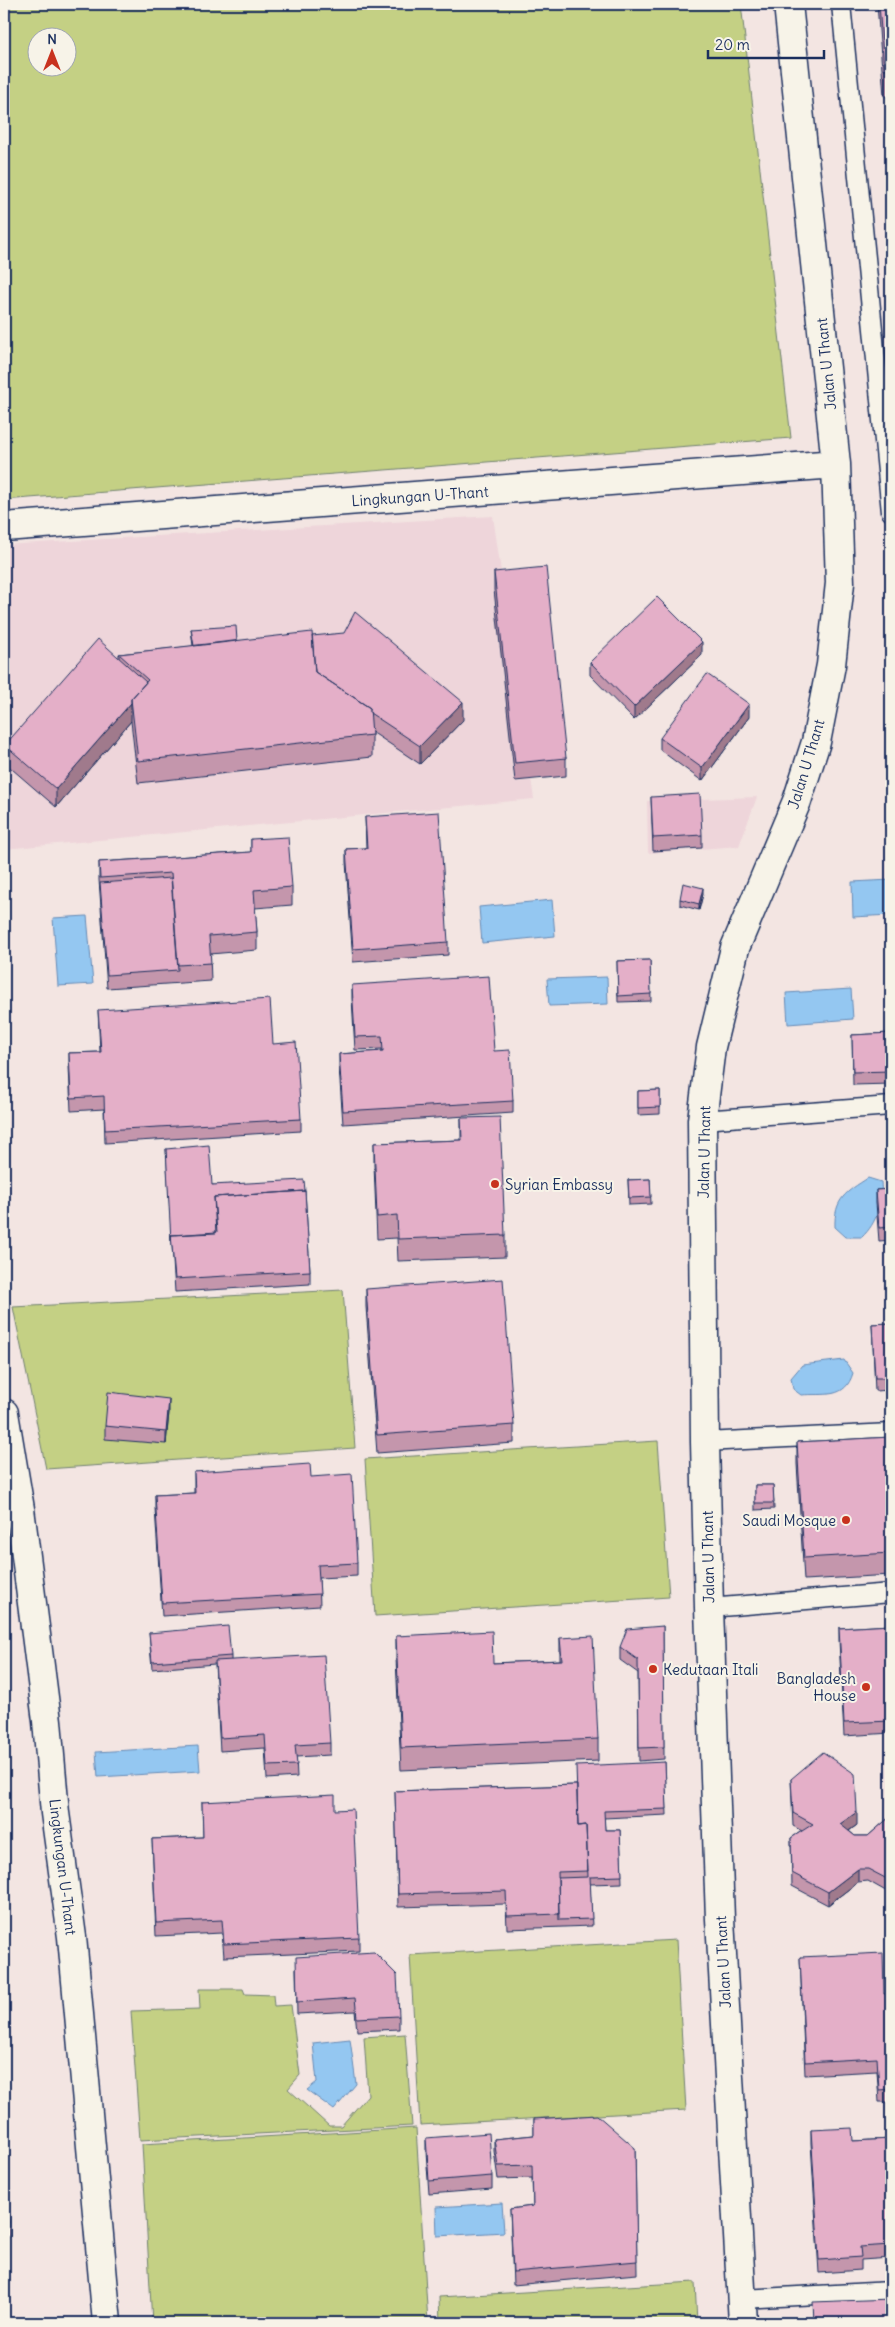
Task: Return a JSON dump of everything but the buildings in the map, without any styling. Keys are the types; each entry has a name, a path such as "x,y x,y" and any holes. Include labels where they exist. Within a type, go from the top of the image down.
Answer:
{"street":[{"name":"Jalan U Thant","path":"742,2311 720,1919 709,1608 705,1442 702,1120 711,1047 735,948 797,801 816,742 831,665 840,583 836,464 788,4"},
{"name":"Lingkungan U-Thant","path":"4,527 836,464"},
{"name":"Lingkungan U-Thant","path":"4,1413 20,1509 47,1721 55,1813 72,1937 107,2323"}],"lane":[{"path":"841,4 891,512"},
{"path":"702,1120 891,1106"},
{"path":"705,1442 891,1434"},
{"path":"709,1608 891,1593"},
{"path":"742,2311 891,2291"}],"shaded area":[{"path":"493,516 534,799 4,849 4,545"},
{"path":"757,797 739,846 648,853 647,801"}],"green space":[{"path":"4,4 741,4 791,438 4,500"},
{"path":"343,1290 355,1448 46,1469 13,1307"},
{"path":"658,1441 669,1597 375,1616 365,1459"},
{"path":"676,1940 686,2110 420,2125 410,1955"},
{"path":"199,1989 243,1989 245,1994 273,1995 274,2006 291,2005 300,2075 288,2089 329,2126 341,2126 368,2095 364,2037 405,2034 412,2126 140,2140 131,2011 200,2009"},
{"path":"416,2128 428,2323 152,2323 142,2144"},
{"path":"695,2282 697,2323 440,2323 439,2297"}],"water":[{"path":"891,880 891,915 853,917 852,882"},
{"path":"552,900 555,936 482,943 479,907"},
{"path":"87,916 93,984 58,986 53,918"},
{"path":"607,977 608,1004 549,1006 547,979"},
{"path":"851,989 853,1019 788,1024 786,993"},
{"path":"868,1178 881,1182 878,1212 872,1225 862,1237 846,1237 835,1227 835,1217 839,1203 848,1192"},
{"path":"844,1360 853,1373 845,1388 833,1393 801,1395 793,1389 791,1378 802,1365"},
{"path":"198,1746 200,1771 98,1777 96,1752"},
{"path":"350,2039 356,2084 334,2110 307,2090 317,2082 313,2043"},
{"path":"502,2203 504,2232 437,2236 436,2207"}],"place":[{"name":"Syrian Embassy","path":"495,1184"},
{"name":"Saudi Mosque","path":"846,1520"},
{"name":"Kedutaan Itali","path":"653,1669"},
{"name":"Bangladesh House","path":"866,1687"}]}
